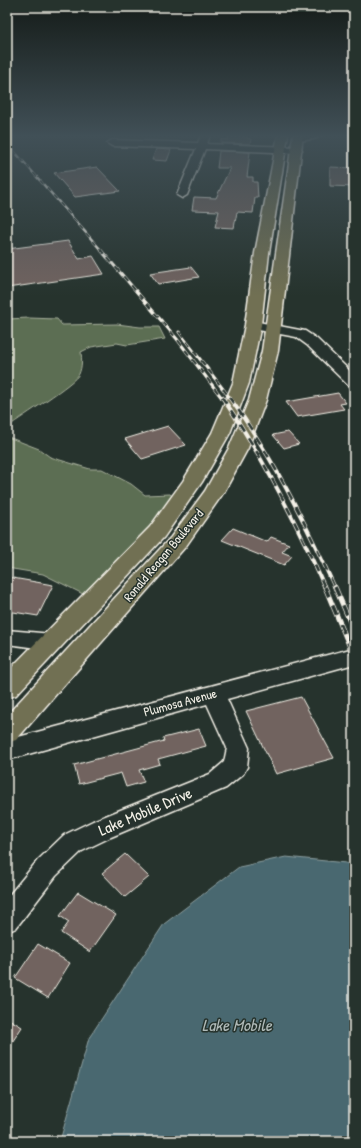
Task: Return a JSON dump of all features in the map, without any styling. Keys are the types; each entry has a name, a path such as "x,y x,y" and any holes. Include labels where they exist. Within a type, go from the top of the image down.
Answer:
{"main road":[{"name":"Ronald Reagan Boulevard","path":"7,732 185,533 210,499 249,426 265,376 262,253 274,189"},
{"name":"Ronald Reagan Boulevard","path":"7,688 157,532 210,453 231,410 263,326 289,189"}],"street":[{"path":"182,196 185,189"},
{"path":"263,326 300,334 312,342 354,383"},
{"path":"7,637 52,642"},
{"name":"Plumosa Avenue","path":"7,750 354,656"},
{"name":"Lake Mobile Drive","path":"7,919 47,868 73,843 102,829 218,781 235,767 238,748 213,693"}],"green space":[{"path":"7,319 57,319 62,325 117,324 140,327 159,327 165,339 127,345 117,343 91,347 81,352 82,360 79,374 68,385 9,426 8,437 39,449 50,457 90,469 102,469 131,484 145,495 170,494 174,497 151,530 87,596 43,574 7,568"}],"water":[{"name":"Lake Mobile","path":"286,857 346,863 354,867 354,1141 60,1141 89,1038 164,924 239,867"}],"building":[{"path":"68,189 118,189 120,191 75,197"},
{"path":"220,189 257,189 258,198 255,198 253,213 237,212 234,228 215,227 219,211 192,210 194,197 216,198"},
{"path":"68,241 79,259 93,256 104,274 7,288 7,249"},
{"path":"191,267 199,277 158,284 150,273"},
{"path":"338,393 346,403 340,404 344,409 297,417 286,402"},
{"path":"168,426 186,445 142,459 125,439"},
{"path":"288,432 299,444 284,448 273,435"},
{"path":"233,528 267,542 271,537 289,544 282,552 292,556 284,565 222,540"},
{"path":"7,577 53,585 38,616 7,611"},
{"path":"301,697 334,758 276,774 246,711"},
{"path":"199,729 206,746 158,759 160,764 139,770 144,782 126,787 121,773 79,784 74,765 164,741 163,738"},
{"path":"125,854 149,877 125,897 102,873"},
{"path":"78,892 116,915 90,952 61,933 69,922 60,916"},
{"path":"38,944 70,963 48,998 15,978"},
{"path":"7,1018 22,1027 7,1050"}],"railway":[{"path":"47,189 101,250"},
{"path":"100,249 177,339 222,398"},
{"path":"179,332 230,398"},
{"path":"222,397 265,466 278,490 325,588"},
{"path":"229,397 245,419 274,466 312,538 335,588"},
{"path":"325,587 354,657"},
{"path":"335,587 354,631"}]}
